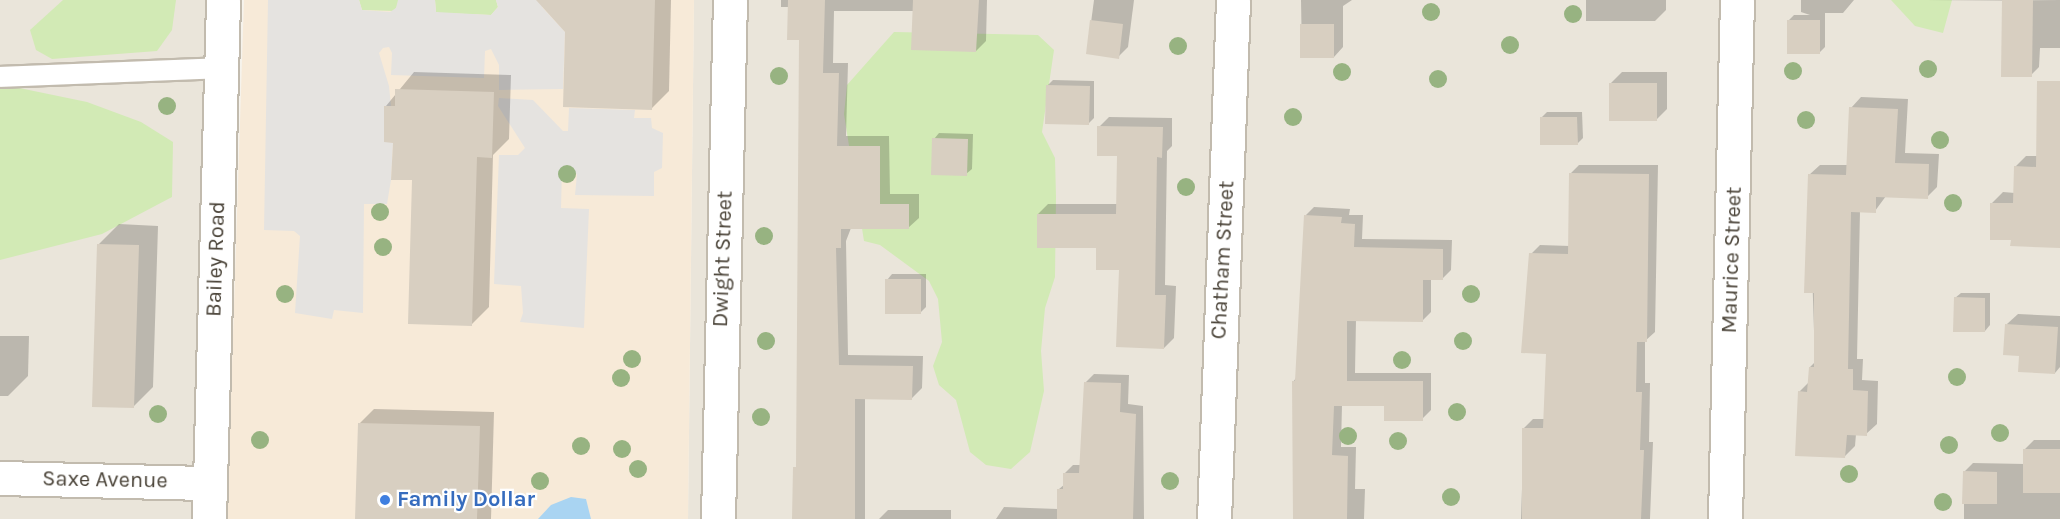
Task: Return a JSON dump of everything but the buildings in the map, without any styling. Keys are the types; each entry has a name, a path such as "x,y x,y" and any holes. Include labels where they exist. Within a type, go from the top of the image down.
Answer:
{"street":[{"name":"Bailey Road","path":"209,519 223,0"},
{"name":"Dwight Street","path":"718,519 730,0"},
{"name":"Chatham Street","path":"1214,519 1233,0"},
{"name":"Maurice Street","path":"1725,519 1737,0"},
{"name":"Saxe Avenue","path":"0,478 210,483"}],"lane":[{"path":"0,77 221,68"}],"shaded area":[{"path":"0,0 223,0 209,519 0,519"},
{"path":"244,0 694,0 688,519 227,519"},
{"path":"268,0 359,0 362,10 390,12 396,8 398,0 435,0 436,12 491,15 498,7 496,0 550,0 542,7 565,32 563,89 499,90 499,65 491,49 485,51 484,78 391,75 392,53 389,47 383,48 379,53 389,86 391,106 384,106 384,141 393,143 391,180 387,204 364,204 363,313 334,310 332,319 295,313 300,236 294,231 264,230"},
{"path":"694,0 2060,0 2060,519 688,519"},
{"path":"499,98 533,100 563,131 568,131 569,108 635,110 634,118 651,118 652,128 663,133 662,168 654,172 654,196 575,195 577,174 562,169 561,208 589,209 584,328 520,322 523,313 521,286 494,284 499,155 518,155 525,148 498,106"}],"green space":[{"path":"63,0 176,0 172,30 157,51 52,59 36,50 30,30"},
{"path":"359,0 398,0 399,3 394,11 362,10"},
{"path":"435,0 496,0 498,7 491,15 440,13 436,12"},
{"path":"1891,0 1952,0 1943,33 1915,26"},
{"path":"894,32 1038,35 1054,50 1042,132 1055,158 1056,197 1055,277 1045,308 1041,351 1044,391 1030,452 1011,469 986,465 970,452 956,400 939,385 933,366 942,342 938,299 929,281 880,245 864,241 844,114 847,85"},
{"path":"0,84 87,102 141,122 173,142 172,197 102,234 0,260"}],"water":[{"path":"571,497 586,499 591,519 538,519 551,505"}],"place":[{"name":"Family Dollar","path":"385,500"}]}
